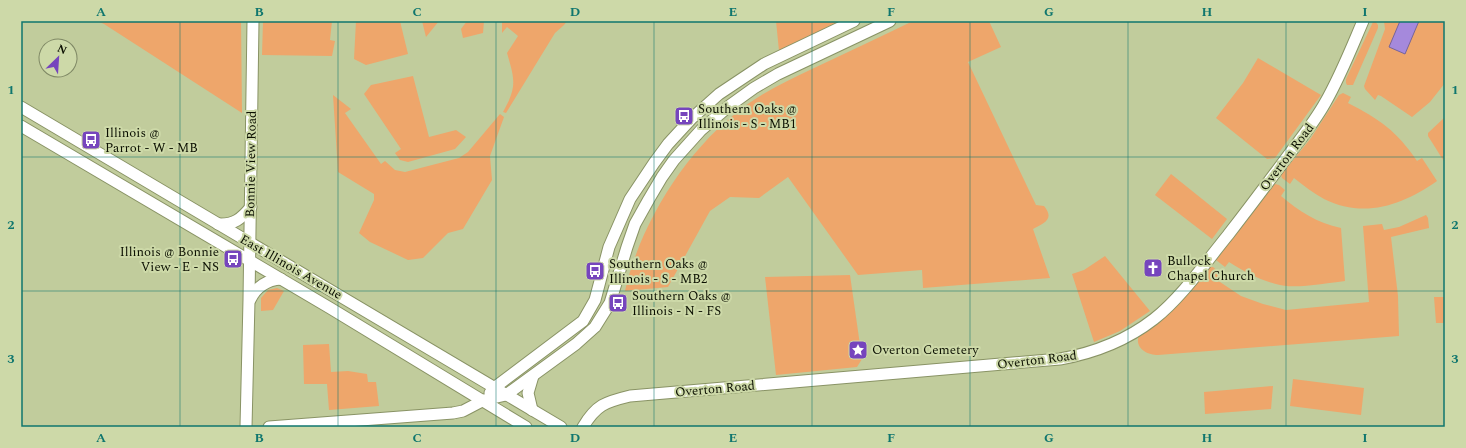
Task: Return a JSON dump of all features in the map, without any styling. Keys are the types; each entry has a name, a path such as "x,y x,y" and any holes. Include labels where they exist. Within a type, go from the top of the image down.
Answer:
{"street":[{"name":"Bonnie View Road","path":"246,427 250,261 252,21"},
{"path":"484,400 494,388 583,320 596,300 610,247 630,200 658,156 691,119 719,94 764,64 854,21"},
{"path":"269,427 453,413 463,411 484,400 506,395 588,334 605,312 610,303 627,247 642,211 674,160 701,130 729,106 754,88 778,74 890,21"},
{"name":"Overton Road","path":"583,427 590,415 599,407 614,400 630,396 1060,359 1079,356 1100,349 1121,339 1154,319 1170,305 1208,260 1266,185 1324,105 1337,83 1363,21"},
{"name":"East Illinois Avenue","path":"21,107 561,427"},
{"path":"691,119 701,130"},
{"name":"East Illinois Avenue","path":"21,126 379,337 526,427"},
{"path":"115,181 123,167"},
{"path":"218,224 224,224 243,217 250,207"},
{"path":"249,300 255,290 264,283 281,279"},
{"path":"593,306 605,312"},
{"path":"379,337 389,324"},
{"path":"532,410 528,393 533,376"}],"shaded area":[{"path":"97,21 241,21 242,113 104,24"},
{"path":"263,21 332,21 330,40 335,41 332,56 262,55"},
{"path":"356,21 400,21 408,54 366,65 354,59"},
{"path":"422,21 439,21 426,37"},
{"path":"467,21 484,21 483,33 463,38 461,29"},
{"path":"502,21 567,21 555,33 506,113 503,112 513,89 512,70 507,53 518,36 507,27 502,33"},
{"path":"776,21 840,21 779,51"},
{"path":"913,21 989,21 1001,47 968,62 1036,205 1044,206 1047,210 1047,220 1033,229 1050,278 923,288 922,270 858,275 788,177 759,198 730,197 710,211 668,287 625,291 632,266 654,214 685,166 703,144 723,124 752,101 777,86"},
{"path":"1375,21 1378,28 1353,85 1347,85 1346,79 1373,22"},
{"path":"1384,21 1445,21 1445,83 1430,102 1412,117 1381,96 1378,95 1375,100 1364,86 1385,29"},
{"path":"1400,21 1419,21 1405,54 1389,47"},
{"path":"1258,58 1321,95 1275,158 1267,159 1216,118 1243,83"},
{"path":"413,76 429,137 456,130 466,137 455,149 408,162 400,160 395,153 401,149 364,94 371,85"},
{"path":"1343,93 1351,97 1348,103 1378,120 1395,134 1417,161 1422,158 1437,181 1411,197 1397,203 1368,208 1354,208 1339,205 1320,197 1294,178 1290,184 1282,178 1281,175 1311,138 1339,95"},
{"path":"333,95 351,109 345,113 381,164 385,161 395,170 405,172 459,158 468,152 500,114 504,117 490,156 492,180 463,229 448,233 423,258 408,260 370,242 359,233 374,200 374,194 338,172"},
{"path":"1445,117 1445,163 1428,136 1428,133"},
{"path":"1171,174 1227,219 1212,239 1155,195"},
{"path":"1275,184 1279,185 1285,190 1281,196 1295,207 1316,220 1341,228 1345,281 1286,286 1260,279 1229,262 1225,267 1216,260"},
{"path":"1426,215 1428,218 1429,228 1391,237 1398,296 1399,336 1158,355 1150,354 1142,350 1138,344 1139,335 1209,267 1213,267 1221,274 1217,280 1241,296 1286,310 1369,302 1363,226 1382,224 1384,230 1399,227"},
{"path":"1105,256 1150,311 1120,331 1094,342 1072,274 1084,270"},
{"path":"850,275 862,359 857,367 776,375 765,277"},
{"path":"277,288 284,291 273,310 261,311 261,298 268,290"},
{"path":"1434,297 1445,297 1445,323 1436,323"},
{"path":"329,344 331,372 348,371 367,374 368,382 376,382 379,406 329,410 327,384 304,384 303,345"},
{"path":"1293,379 1364,388 1361,415 1290,406"},
{"path":"1273,386 1271,409 1205,414 1204,392"}],"place":[{"name":"Southern Oaks @ Illinois - S - MB1","path":"684,116"},
{"name":"Illinois @ Parrot - W - MB","path":"91,140"},
{"name":"Illinois @ Bonnie View - E - NS","path":"233,259"},
{"name":"Bullock Chapel Church","path":"1153,268"},
{"name":"Southern Oaks @ Illinois - S - MB2","path":"595,271"},
{"name":"Southern Oaks @ Illinois - N - FS","path":"618,303"},
{"name":"Overton Cemetery","path":"858,350"}]}
